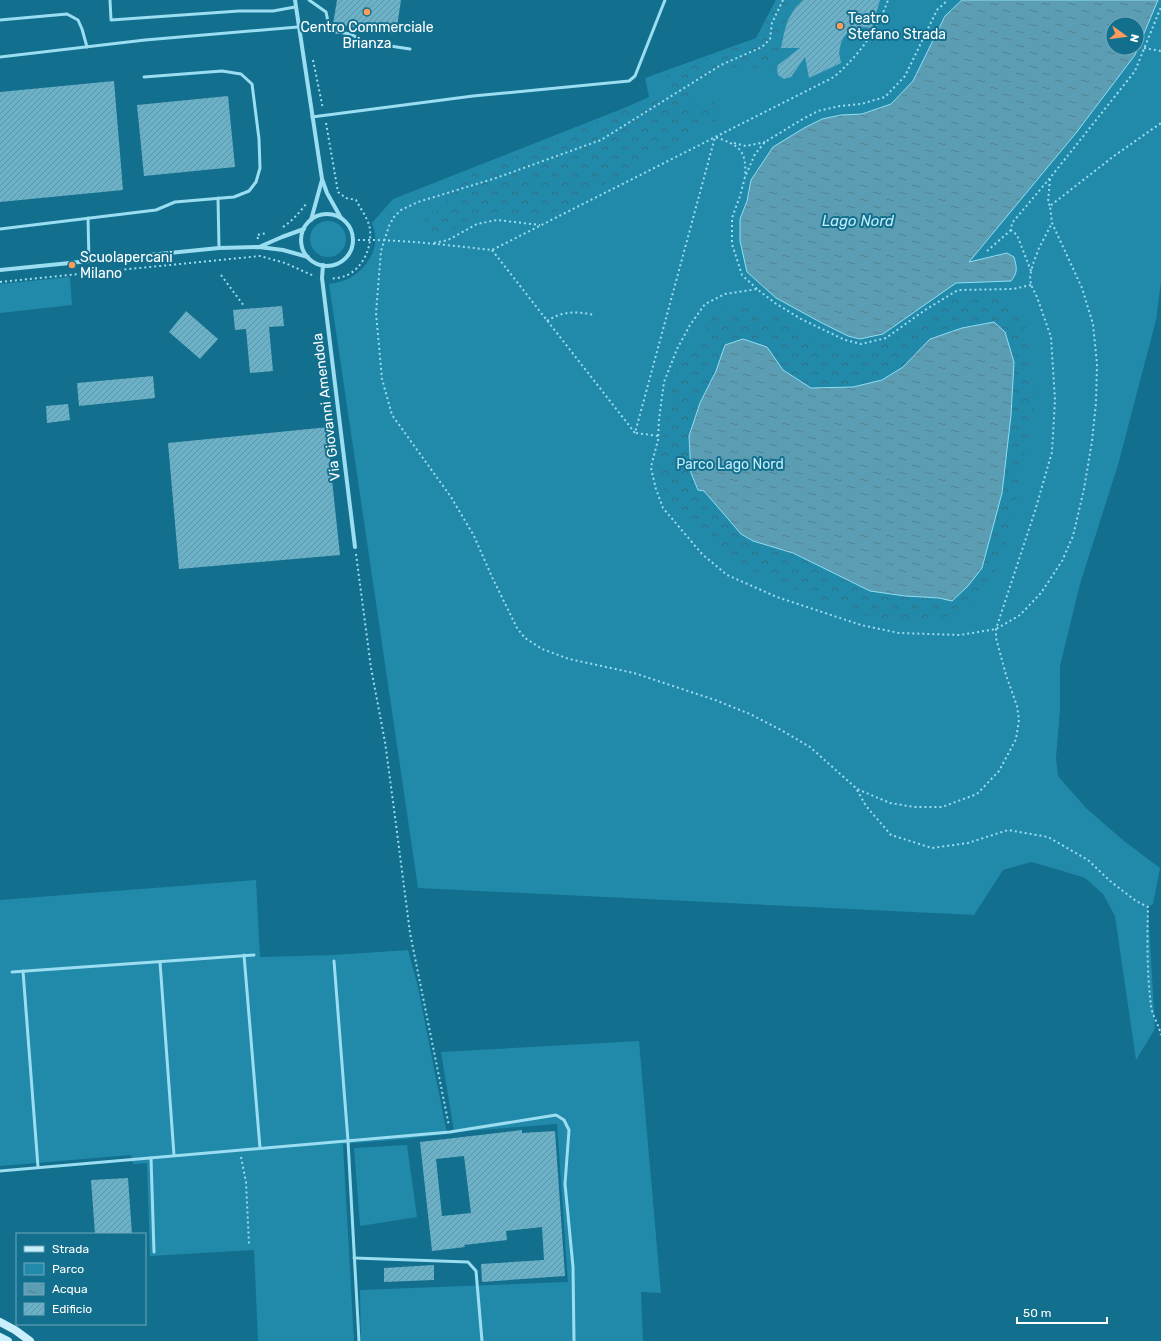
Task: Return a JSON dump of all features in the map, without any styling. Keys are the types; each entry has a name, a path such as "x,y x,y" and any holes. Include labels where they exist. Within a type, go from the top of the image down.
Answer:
{"main road":[{"path":"0,1322 15,1330 30,1341"},
{"path":"0,1337 8,1341"}],"street":[{"path":"0,270 219,248 259,247 284,250 308,257 323,265 331,265 344,259 350,252 353,240 351,229 341,218 322,180 294,0"},
{"path":"308,257 303,249 302,240 304,229 311,220 322,180"},
{"path":"311,220 325,214 333,214 341,218"},
{"path":"259,247 304,229"},
{"name":"Via Giovanni Amendola","path":"323,265 322,278 355,547"}],"lane":[{"path":"110,0 111,20 238,11 273,11 295,7"},
{"path":"309,0 326,12 330,31 351,34 364,42 410,49"},
{"path":"312,117 473,96 629,81 635,76 665,0"},
{"path":"0,20 67,14 78,20 87,46"},
{"path":"0,57 204,34 298,27"},
{"path":"0,229 156,210 175,202 234,197 249,191 256,182 260,168 259,139 252,84 241,74 222,71 144,78"},
{"path":"218,198 219,248"},
{"path":"88,218 89,261"},
{"path":"244,955 260,1148"},
{"path":"12,972 254,955"},
{"path":"334,961 348,1141 359,1341"},
{"path":"160,962 174,1155"},
{"path":"23,971 38,1168"},
{"path":"0,1171 450,1132 556,1115 564,1120 569,1130 565,1184 573,1267 574,1341"},
{"path":"151,1158 154,1252"},
{"path":"354,1258 468,1262 476,1271 482,1341"}],"path":[{"path":"783,0 772,23 770,38 762,47 721,65 601,140 496,178 418,202 401,210 394,217 389,226 381,251 376,313 382,379 392,415 455,504 474,536 517,628 525,638 542,648 570,659 634,673 715,700 750,714 782,730 810,747 857,789 890,803 914,807 942,807 977,794 999,771 1016,739 1019,720 1017,706 1006,675 996,638 996,629 1052,452 1055,400 1051,337 1037,297 1031,285 1032,272 1039,248 1052,223"},
{"path":"353,240 430,244 492,250 834,77 852,61 870,37 880,21 888,0"},
{"path":"948,0 938,10 905,76 885,97 861,104 840,106 818,111 765,142 755,154 745,177 732,218 732,244 742,275 775,303 801,319 845,340 861,344 886,338 925,310 958,290 1013,289 1031,285"},
{"path":"1145,46 1161,7"},
{"path":"1145,48 1161,51"},
{"path":"0,282 260,256 285,263 322,278 330,279 346,276 353,272 359,266 367,253 370,240 369,224 356,200 346,198 338,192 330,141 312,54"},
{"path":"987,251 1011,230 1012,223 1050,178 1135,71 1141,56"},
{"path":"1050,206 1114,156 1161,123"},
{"path":"715,137 746,146 765,142"},
{"path":"635,433 715,137"},
{"path":"733,143 742,153 746,165 745,177"},
{"path":"757,289 725,294 705,304 690,325 677,349 664,382 659,418 658,440 651,468 656,489 663,508 702,554 727,575 785,599 861,624 899,633 960,635 996,629 1020,614 1041,593 1062,561 1073,536 1084,489 1092,441 1096,403 1097,364 1093,324 1082,288 1052,223 1050,206 1048,202 1050,178"},
{"path":"326,189 337,187"},
{"path":"283,227 289,224 300,213 308,202"},
{"path":"430,244 448,240 476,224 497,220 542,225"},
{"path":"1011,230 1017,235 1032,272"},
{"path":"260,256 258,235 271,232"},
{"path":"492,250 635,433 658,436"},
{"path":"221,275 244,306"},
{"path":"547,321 563,313 572,312 594,315"},
{"path":"355,547 371,668 385,742 396,816 410,933 450,1132"},
{"path":"857,789 866,806 890,834 932,848 968,843 1008,830 1048,837 1088,860 1110,881 1136,901 1148,907 1147,946 1151,1008 1159,1026 1161,1035"},
{"path":"240,1150 246,1182 249,1244"}],"green space":[{"name":"Parco Lago Nord","path":"776,0 1161,0 1161,282 1156,320 1118,465 1080,584 1060,666 1060,710 1056,758 1058,776 1086,808 1124,841 1160,868 1153,904 1148,907 1155,1029 1136,1060 1115,916 1103,894 1085,878 1031,862 1003,870 974,915 418,888 329,284 351,277 367,262 374,249 375,242 375,232 372,223 393,199 649,97 645,78 756,38"},
{"path":"776,0 800,0 790,13 784,28 781,43 782,59 772,68 736,67 720,70 673,91 665,74 756,39"},
{"path":"685,92 691,95 693,103 697,108 703,101 713,101 719,106 721,118 544,218 498,212 474,218 436,239 427,236 424,217 430,212 447,209 446,200 451,183 624,110 654,95 663,103"},
{"path":"332,221 341,226 345,232 345,246 341,252 332,257 324,257 315,252 311,246 310,235 315,226 321,222"},
{"path":"70,277 72,305 0,313 0,284"},
{"path":"975,293 1003,295 1017,309 1028,332 1034,408 1016,504 1004,550 993,578 980,602 965,612 931,621 908,624 887,622 870,617 816,599 767,576 735,565 715,550 694,530 679,512 664,490 660,473 670,386 682,361 712,318 723,312 736,309 757,309 784,320 820,343 846,354 866,355 956,298","holes":["930,339 953,601 939,598 905,596 793,553 753,541 741,534 704,491 716,371 725,345 767,347 783,370 811,388 852,387 882,380 903,367"]},
{"path":"256,880 260,957 334,955 408,950 418,987 447,1134 343,1144 354,1341 258,1341 254,1250 150,1256 147,1163 133,1164 131,1155 0,1166 0,900"},
{"path":"639,1041 661,1293 641,1292 643,1341 361,1341 360,1290 568,1282 557,1124 454,1132 441,1052"},
{"path":"407,1145 417,1217 360,1226 354,1148"}],"water":[{"name":"Lago Nord","path":"962,0 1158,0 1145,31 1145,16 1105,16 1105,56 1134,56 1076,133 969,262 1007,253 1014,257 1016,267 1015,275 1011,281 956,283 883,334 860,339 848,336 776,298 747,272 740,241 740,219 747,201 751,180 773,147 822,119 841,115 862,114 891,104 913,81 945,16"},
{"path":"994,322 1005,332 1014,362 1011,415 1002,493 982,568 968,586 952,601 939,598 905,596 870,591 793,553 753,541 741,534 704,491 698,490 691,473 689,436 700,403 716,371 725,345 743,339 767,347 783,370 811,388 853,387 882,380 903,367 930,339 962,328"}],"building":[{"name":"Centro Commerciale Brianza","path":"337,0 401,0 396,34 333,24"},
{"path":"803,0 880,0 872,28 857,28 849,31 843,38 839,53 841,63 809,78 805,57 791,77 784,79 778,75 778,65 800,48 781,48 784,33 788,20 795,8"},
{"path":"114,81 123,190 0,202 0,92"},
{"path":"228,96 235,167 144,176 137,105"},
{"path":"282,306 284,326 269,327 273,371 250,373 246,329 235,330 233,310"},
{"path":"186,311 218,339 200,359 169,332"},
{"path":"153,376 155,398 79,406 77,383"},
{"path":"68,404 70,420 47,423 46,406"},
{"path":"329,427 330,461 340,555 179,569 168,443"},
{"path":"522,1130 522,1133 555,1131 565,1276 482,1282 481,1264 544,1260 542,1227 506,1231 507,1240 464,1245 465,1247 432,1251 420,1142","holes":["464,1156 471,1213 442,1216 436,1159"]},
{"path":"128,1178 132,1233 95,1233 91,1180"},
{"path":"434,1265 434,1280 384,1282 384,1268"}],"place":[{"name":"Centro Commerciale Brianza","path":"367,12"},
{"name":"Teatro Stefano Strada","path":"840,26"},
{"name":"Scuolapercani Milano","path":"72,265"}]}
